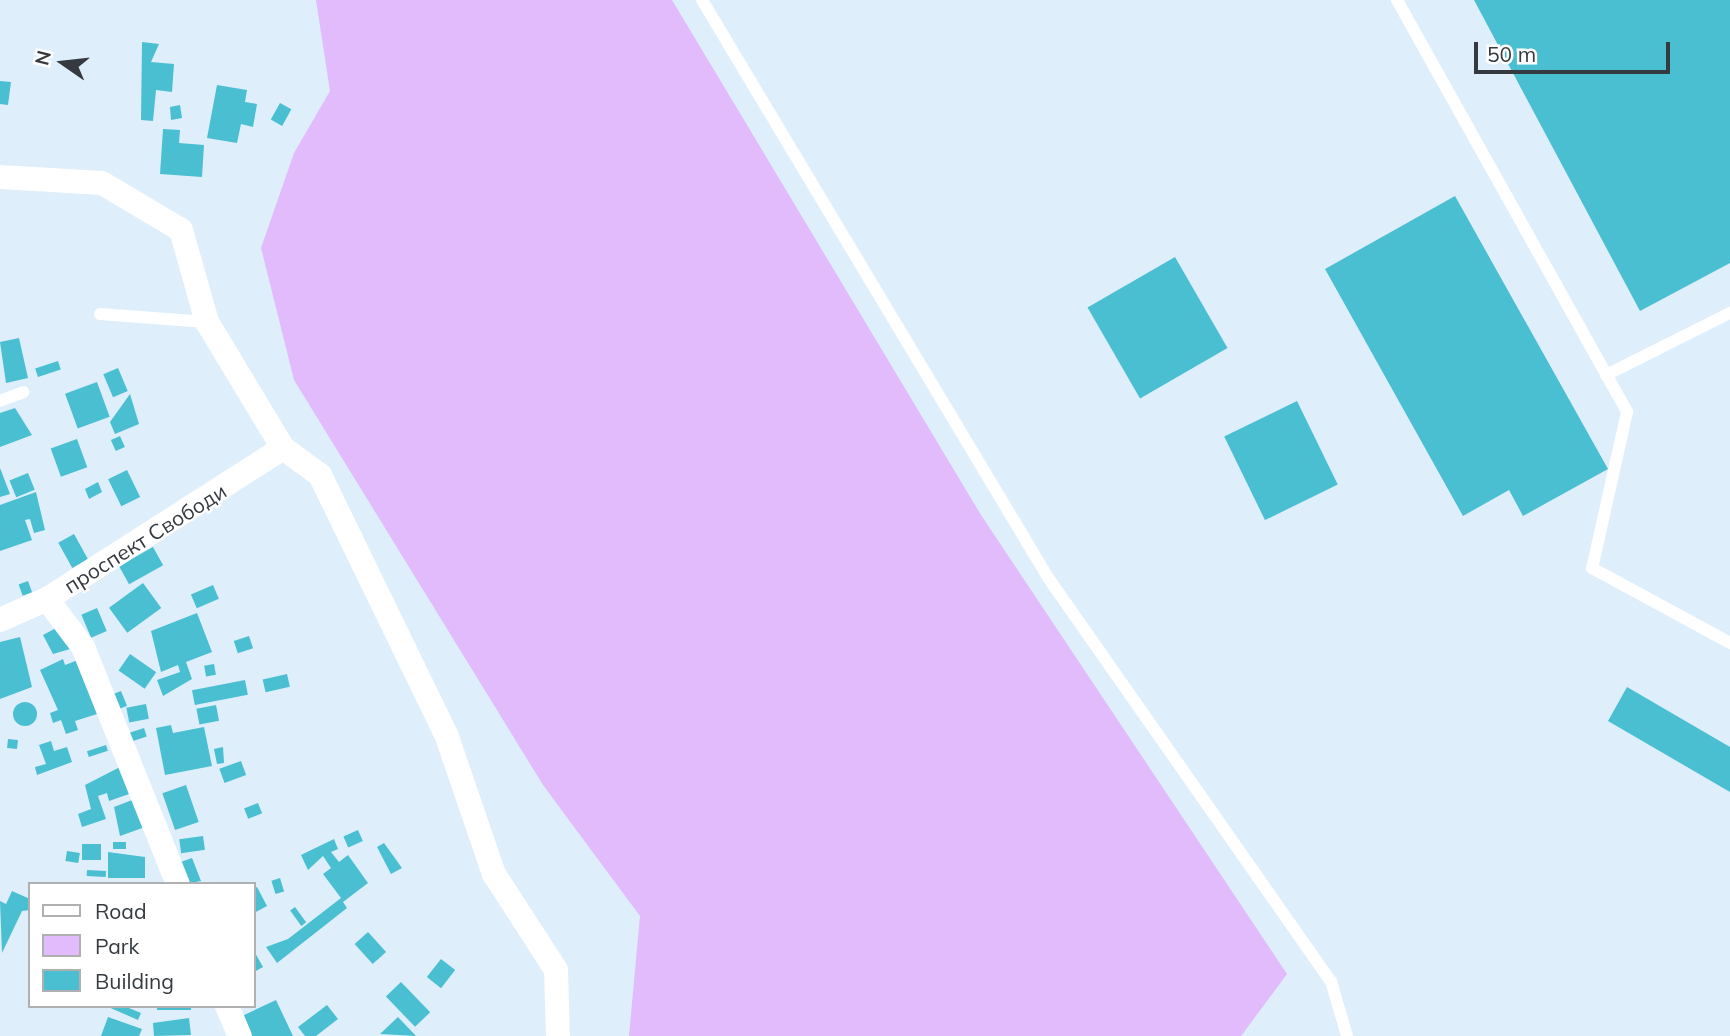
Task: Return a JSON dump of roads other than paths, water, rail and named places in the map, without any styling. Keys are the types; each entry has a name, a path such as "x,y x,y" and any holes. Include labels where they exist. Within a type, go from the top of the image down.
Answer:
{"street":[{"path":"0,177 102,183 181,230 207,323 283,448 320,475 447,737 494,874 556,970 558,1035"},
{"name":"проспект Свободи","path":"0,620 47,599 283,448"},
{"path":"47,599 83,647 177,882"},
{"path":"229,1008 240,1036"}],"lane":[{"path":"702,0 1049,579 1331,981 1348,1036"},
{"path":"1397,0 1627,412 1592,568 1730,643"},
{"path":"1606,375 1730,313"},
{"path":"100,314 207,323"},
{"path":"0,401 23,392"}]}
